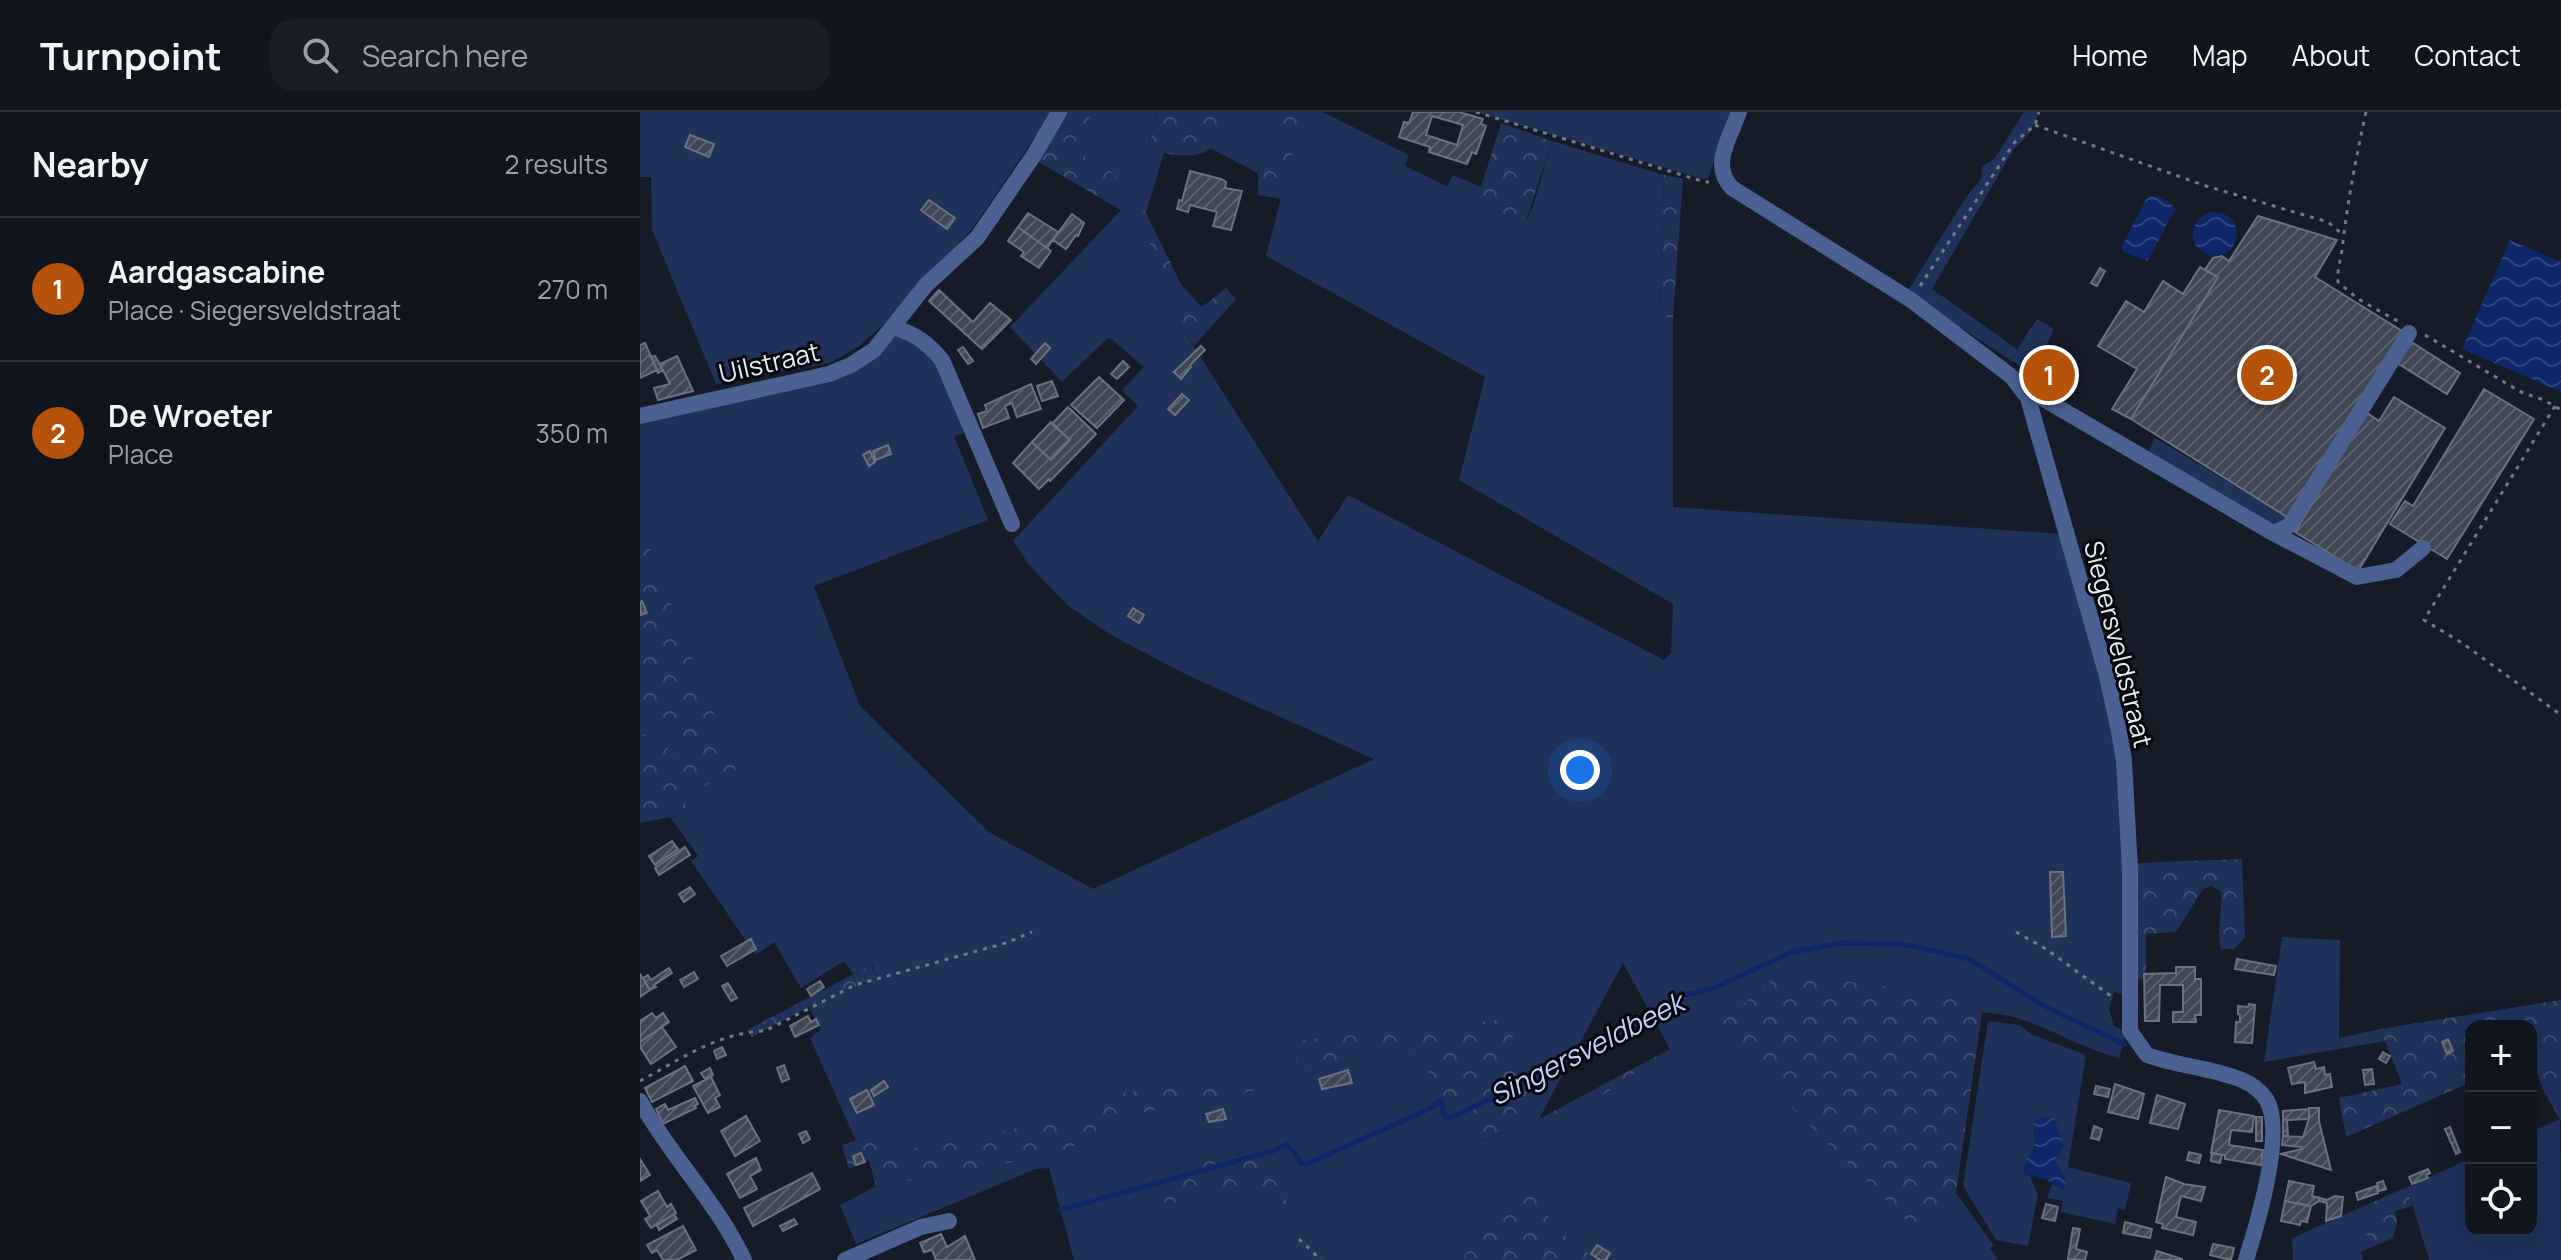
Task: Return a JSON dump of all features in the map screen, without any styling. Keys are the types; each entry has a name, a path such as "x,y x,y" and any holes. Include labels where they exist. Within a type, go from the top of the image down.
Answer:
{"street":[{"name":"Uilstraat","path":"640,416 829,374 851,365 874,350 926,285 977,238 1034,155 1059,112"},
{"path":"1724,179 1721,160 1739,112"},
{"name":"Siegersveldstraat","path":"1724,179 1732,188 1911,300 1986,354 2023,387 2103,663 2124,760 2130,870 2130,1031 2147,1055 2242,1080 2257,1088 2267,1100 2273,1120 2268,1178 2246,1260"},
{"path":"893,327 928,343 942,360 1012,524"},
{"path":"2273,533 2289,526 2411,331"},
{"path":"2023,387 2273,533 2357,577 2396,570 2423,548"},
{"path":"640,1101 657,1132 714,1207 744,1260"},
{"path":"845,1260 921,1227 949,1221"}],"path":[{"path":"1476,112 1705,182 1724,179"},
{"path":"1911,300 2014,143 2035,125 2039,112"},
{"path":"2366,112 2342,234 2338,282 2358,299 2411,331 2521,392 2561,410"},
{"path":"2035,125 2206,186 2328,222 2342,234"},
{"path":"2555,406 2424,620 2462,643 2561,715"},
{"path":"640,1081 718,1039 765,1031 855,985 1006,943 1032,932"},
{"path":"2016,932 2046,949 2131,1013"},
{"path":"1299,1239 1321,1260"}],"green space":[{"path":"640,112 1052,112 973,228 882,326 858,347 830,363 716,384 652,230 651,177 640,177"},
{"path":"1067,112 1093,112 1071,149 1109,170 1118,179 1114,190 1146,213 1182,286 1202,307 1226,288 1236,299 1194,346 1173,314 1184,300 1159,265 1141,222 1039,162"},
{"path":"1093,112 1157,112 1148,148 1164,153 1146,213 1113,190 1070,149"},
{"path":"1157,112 1220,112 1216,142 1200,154 1168,154 1148,149"},
{"path":"1220,112 1274,112 1282,145 1278,163 1261,167 1258,173 1209,148 1220,131"},
{"path":"1274,112 1303,112 1281,199 1258,195 1258,173 1261,167 1278,163 1282,145"},
{"path":"1303,112 1323,112 1409,155 1405,166 1525,224 1552,141 1664,175 1660,317 1673,318 1673,507 2061,534 2108,700 2117,750 2127,911 2124,994 2114,992 2109,1009 2114,1026 2122,1030 2125,1038 2119,1058 2027,1021 1982,1012 1983,999 1911,1224 1956,1193 1994,1246 1990,1248 1998,1260 1597,1260 1565,1235 1522,1185 1461,1260 1074,1260 1049,1168 1036,1169 856,1244 840,1205 876,1186 1054,1155 1086,1141 1109,1119 1258,1090 1087,1101 1074,1117 886,1153 880,1133 856,1141 810,1038 821,1029 809,1008 830,996 878,979 872,965 853,974 844,961 801,988 774,942 756,955 691,861 698,856 670,817 689,813 681,798 735,769 640,524 640,424 826,382 864,364 896,336 926,349 939,368 966,432 954,436 988,520 814,586 860,706 989,832 1093,889 1374,759 1187,675 1111,635 1067,605 1029,565 1013,541 1138,406 1122,390 1144,367 1109,337 1062,382 1010,327 1121,210 1141,222 1159,265 1184,300 1173,314 1318,541 1348,495 1664,660 1671,653 1673,604 1459,480 1485,377 1266,256","holes":["1623,963 1670,1049 1547,1132 1539,1119","1506,1020 1517,1127 1476,1143 1420,1054 1368,1052 1322,1070 1303,1040","1257,1149 1281,1210 1248,1184 1158,1174"]},
{"path":"1476,112 1733,112 1708,178 1703,179"},
{"path":"2024,112 2040,112 2029,134 2014,149 1932,289 2017,349 2037,319 2054,329 2033,375 1907,292 1966,197 1981,179 1982,167 1995,158"},
{"path":"1501,123 1552,141 1525,224 1447,186 1453,175 1481,187"},
{"path":"1664,175 1683,179 1673,318 1660,317"},
{"path":"2155,438 2287,517 2275,527 2146,458"},
{"path":"640,524 736,770 682,798 690,813 640,823 640,732 677,754 686,752 688,745 667,722 640,706"},
{"path":"640,706 673,727 688,745 686,752 677,755 640,732"},
{"path":"2242,859 2245,937 2234,949 2221,949 2221,892 2212,886 2203,889 2176,932 2146,934 2146,978 2136,980 2135,863"},
{"path":"2282,937 2340,940 2339,1038 2380,1029 2385,1041 2264,1062"},
{"path":"871,965 878,979 830,996 752,1037 747,1030"},
{"path":"1781,973 1984,999 1956,1193 1911,1225 1713,1030"},
{"path":"2561,1000 2561,1121 2543,1090 2537,1072 2537,1020 2465,1020 2465,1085 2346,1137 2339,1098 2402,1084 2380,1029"},
{"path":"1506,1019 1529,1079 1533,1110 1517,1127 1475,1143 1445,1106 1420,1054 1368,1052 1322,1070 1301,1072 1296,1059 1303,1040"},
{"path":"1988,1021 2020,1025 2031,1034 2086,1055 2068,1167 2131,1183 2125,1210 2118,1208 2115,1224 2061,1212 2063,1201 2047,1198 2052,1184 2062,1189 2055,1161 2064,1146 2034,1121 2035,1145 2024,1174 2030,1176 2038,1195 2028,1246 1996,1240 1963,1186"},
{"path":"1670,1049 1547,1133 1539,1119"},
{"path":"1257,1077 1259,1090 1109,1119 1086,1141 1054,1155 876,1186 869,1160 849,1169 842,1145 880,1133 886,1153 1074,1117 1087,1101 1113,1094"},
{"path":"2560,1119 2561,1260 2429,1260 2407,1187 2465,1161 2465,1236 2537,1236 2537,1129"},
{"path":"1257,1149 1288,1204 1281,1210 1248,1184 1165,1205 1158,1174"},
{"path":"1522,1184 1565,1235 1597,1260 1461,1260"},
{"path":"2407,1187 2412,1206 2395,1211 2397,1222 2393,1238 2372,1247 2363,1226 2372,1208 2371,1203"},
{"path":"2371,1203 2372,1208 2363,1226 2372,1247 2361,1252 2363,1260 2293,1260 2292,1238"}],"water":[{"path":"2151,196 2164,200 2175,209 2147,261 2123,252 2122,246 2146,199"},
{"path":"2215,212 2231,218 2237,234 2231,250 2215,256 2199,250 2193,234 2199,218"},
{"path":"2510,240 2561,262 2561,392 2462,349"},
{"path":"2054,1117 2064,1147 2055,1161 2066,1180 2063,1190 2047,1180 2024,1174 2023,1167 2035,1145 2034,1121"}],"building":[{"path":"1413,112 1459,112 1483,119 1481,124 1486,126 1476,154 1472,152 1467,164 1429,152 1430,147 1399,137 1404,122 1409,123","holes":["1432,116 1463,125 1457,145 1426,135"]},
{"path":"690,135 714,144 709,157 685,147"},
{"path":"1190,171 1221,179 1226,182 1225,188 1242,191 1231,230 1213,226 1217,212 1190,205 1188,212 1177,209"},
{"path":"929,200 955,218 947,229 921,210"},
{"path":"1028,213 1058,232 1047,248 1018,227"},
{"path":"1072,214 1084,223 1078,236 1066,249 1053,240"},
{"path":"2258,216 2337,240 2315,277 2402,331 2287,517 2131,419 2218,277 2205,270 2213,258 2222,256 2229,261"},
{"path":"1018,227 1051,251 1039,268 1021,256 1024,252 1008,241"},
{"path":"2200,267 2218,277 2131,419 2112,409 2137,369 2098,346 2126,301 2144,312 2163,281 2183,294"},
{"path":"2100,268 2105,271 2097,286 2091,283"},
{"path":"939,290 973,322 990,303 1011,320 982,349 929,301"},
{"path":"2410,341 2460,373 2447,394 2397,363"},
{"path":"645,343 657,370 640,378 640,345"},
{"path":"1045,343 1050,348 1036,364 1031,359"},
{"path":"1201,346 1205,350 1181,379 1174,372"},
{"path":"963,347 973,361 968,364 958,350"},
{"path":"655,356 663,370 658,373 651,357"},
{"path":"677,356 693,391 658,400 654,388 670,384 660,364"},
{"path":"1123,361 1129,367 1117,379 1111,374"},
{"path":"1099,377 1124,400 1097,428 1071,405"},
{"path":"1052,381 1058,396 1042,401 1037,386"},
{"path":"1031,384 1041,409 1017,417 1012,403 1005,406 1009,418 983,428 978,414 987,411 985,405"},
{"path":"2484,389 2534,419 2447,559 2390,524 2405,501 2413,506"},
{"path":"1182,394 1189,400 1175,415 1168,409"},
{"path":"2394,397 2445,428 2358,571 2295,532 2367,413 2379,421"},
{"path":"1068,407 1096,434 1039,489 1013,463 1032,442 1051,460 1070,440 1052,424"},
{"path":"1051,422 1070,440 1051,460 1032,442"},
{"path":"888,445 891,454 876,460 873,451"},
{"path":"870,451 875,462 869,466 863,455"},
{"path":"640,602 647,613 641,615"},
{"path":"1133,608 1144,615 1139,623 1128,616"},
{"path":"672,841 678,849 655,865 649,856"},
{"path":"685,847 690,855 659,875 655,868"},
{"path":"2050,872 2063,872 2066,936 2052,937"},
{"path":"690,887 695,894 684,902 679,894"},
{"path":"751,939 756,949 727,966 721,956"},
{"path":"2237,959 2276,966 2274,975 2235,969"},
{"path":"2176,967 2195,967 2195,979 2201,979 2201,1015 2195,1015 2196,1022 2173,1022 2173,1012 2183,1012 2183,985 2160,985 2159,1021 2145,1021 2144,974 2176,973"},
{"path":"669,968 672,973 650,990 643,978 648,975 651,980"},
{"path":"694,972 698,979 684,987 680,980"},
{"path":"640,974 650,990 640,997"},
{"path":"820,981 824,987 811,996 807,989"},
{"path":"728,983 737,998 731,1001 722,986"},
{"path":"2249,1004 2255,1005 2252,1043 2235,1042 2236,1022 2240,1022 2238,1006 2248,1007"},
{"path":"652,1013 656,1018 663,1013 669,1022 640,1042 640,1021"},
{"path":"808,1016 811,1022 816,1019 819,1025 795,1037 790,1026"},
{"path":"662,1027 676,1047 651,1064 640,1042"},
{"path":"2448,1039 2453,1051 2447,1054 2442,1042"},
{"path":"722,1047 726,1055 717,1059 714,1051"},
{"path":"2383,1052 2390,1056 2386,1063 2379,1059"},
{"path":"2314,1062 2316,1069 2324,1067 2325,1075 2330,1074 2332,1087 2305,1093 2305,1082 2292,1084 2288,1068"},
{"path":"784,1065 789,1079 782,1082 777,1068"},
{"path":"685,1066 693,1081 652,1102 645,1088"},
{"path":"710,1068 713,1075 705,1079 701,1073"},
{"path":"2372,1069 2374,1084 2365,1085 2363,1070"},
{"path":"1348,1070 1352,1083 1322,1089 1319,1079"},
{"path":"711,1077 720,1095 715,1098 720,1107 708,1113 693,1086"},
{"path":"884,1081 888,1087 874,1096 871,1090"},
{"path":"2115,1084 2144,1094 2138,1119 2108,1112"},
{"path":"2096,1086 2110,1089 2108,1097 2094,1094"},
{"path":"867,1090 874,1105 857,1113 850,1099"},
{"path":"2157,1095 2185,1104 2178,1129 2150,1123"},
{"path":"695,1098 696,1108 663,1124 656,1109 665,1104 668,1110"},
{"path":"2309,1108 2319,1108 2319,1121 2331,1170 2281,1154 2302,1149 2282,1145 2283,1136 2303,1137"},
{"path":"1223,1109 1226,1119 1209,1122 1206,1114"},
{"path":"2309,1109 2309,1119 2283,1120 2283,1111"},
{"path":"2219,1110 2254,1116 2252,1132 2231,1130 2229,1145 2263,1150 2261,1165 2225,1159 2225,1155 2211,1153"},
{"path":"746,1116 760,1141 735,1156 721,1131"},
{"path":"2256,1117 2262,1117 2262,1141 2256,1141"},
{"path":"2283,1120 2287,1120 2288,1136 2283,1136"},
{"path":"2094,1126 2102,1129 2099,1140 2091,1138"},
{"path":"2450,1127 2460,1152 2456,1154 2445,1129"},
{"path":"806,1131 810,1139 803,1143 799,1134"},
{"path":"2189,1152 2201,1155 2199,1163 2187,1160"},
{"path":"861,1153 865,1162 856,1165 853,1156"},
{"path":"2212,1153 2222,1155 2220,1163 2211,1161"},
{"path":"756,1158 761,1170 750,1176 757,1189 740,1198 727,1174"},
{"path":"640,1159 650,1175 640,1181"},
{"path":"2428,1169 2428,1178 2412,1184 2409,1177"},
{"path":"812,1173 820,1189 753,1226 744,1208"},
{"path":"2166,1177 2205,1187 2201,1201 2181,1196 2176,1217 2196,1222 2193,1235 2162,1228 2163,1224 2156,1222"},
{"path":"2289,1181 2314,1186 2312,1196 2320,1198 2319,1201 2311,1206 2285,1201"},
{"path":"2383,1181 2386,1189 2379,1191 2377,1183"},
{"path":"2376,1186 2378,1193 2358,1200 2356,1193"},
{"path":"658,1191 667,1207 671,1204 676,1213 651,1228 645,1219 650,1216 641,1201"},
{"path":"2335,1196 2343,1197 2341,1216 2326,1221 2327,1203 2319,1201 2320,1198 2327,1200"},
{"path":"2285,1201 2311,1206 2307,1222 2301,1221 2300,1225 2281,1221"},
{"path":"2046,1204 2058,1207 2055,1221 2042,1218"},
{"path":"674,1214 677,1219 659,1230 657,1225"},
{"path":"794,1219 797,1224 783,1231 780,1226"},
{"path":"2125,1222 2152,1229 2150,1238 2123,1233"},
{"path":"683,1226 696,1250 677,1260 663,1260 657,1250 652,1253 647,1245"},
{"path":"2073,1228 2080,1229 2076,1249 2087,1252 2085,1260 2068,1259"},
{"path":"941,1234 947,1247 965,1236 975,1260 936,1260 932,1250 924,1252 920,1243"},
{"path":"2213,1244 2234,1248 2231,1260 2210,1255"},
{"path":"1597,1245 1610,1253 1606,1260 1591,1254"},
{"path":"2157,1251 2182,1259 2182,1260 2154,1260"}],"waterway":[{"name":"Singersveldbeek","path":"1060,1210 1276,1150 1286,1144 1301,1163 1307,1164 1431,1108 1440,1101 1442,1112 1448,1119 1649,1017 1677,997 1714,988 1792,952 1843,943 1903,944 1969,959 2046,1007 2124,1044"}],"place":[{"name":"Aardgascabine","path":"2049,375"},
{"name":"De Wroeter","path":"2267,375"}]}
